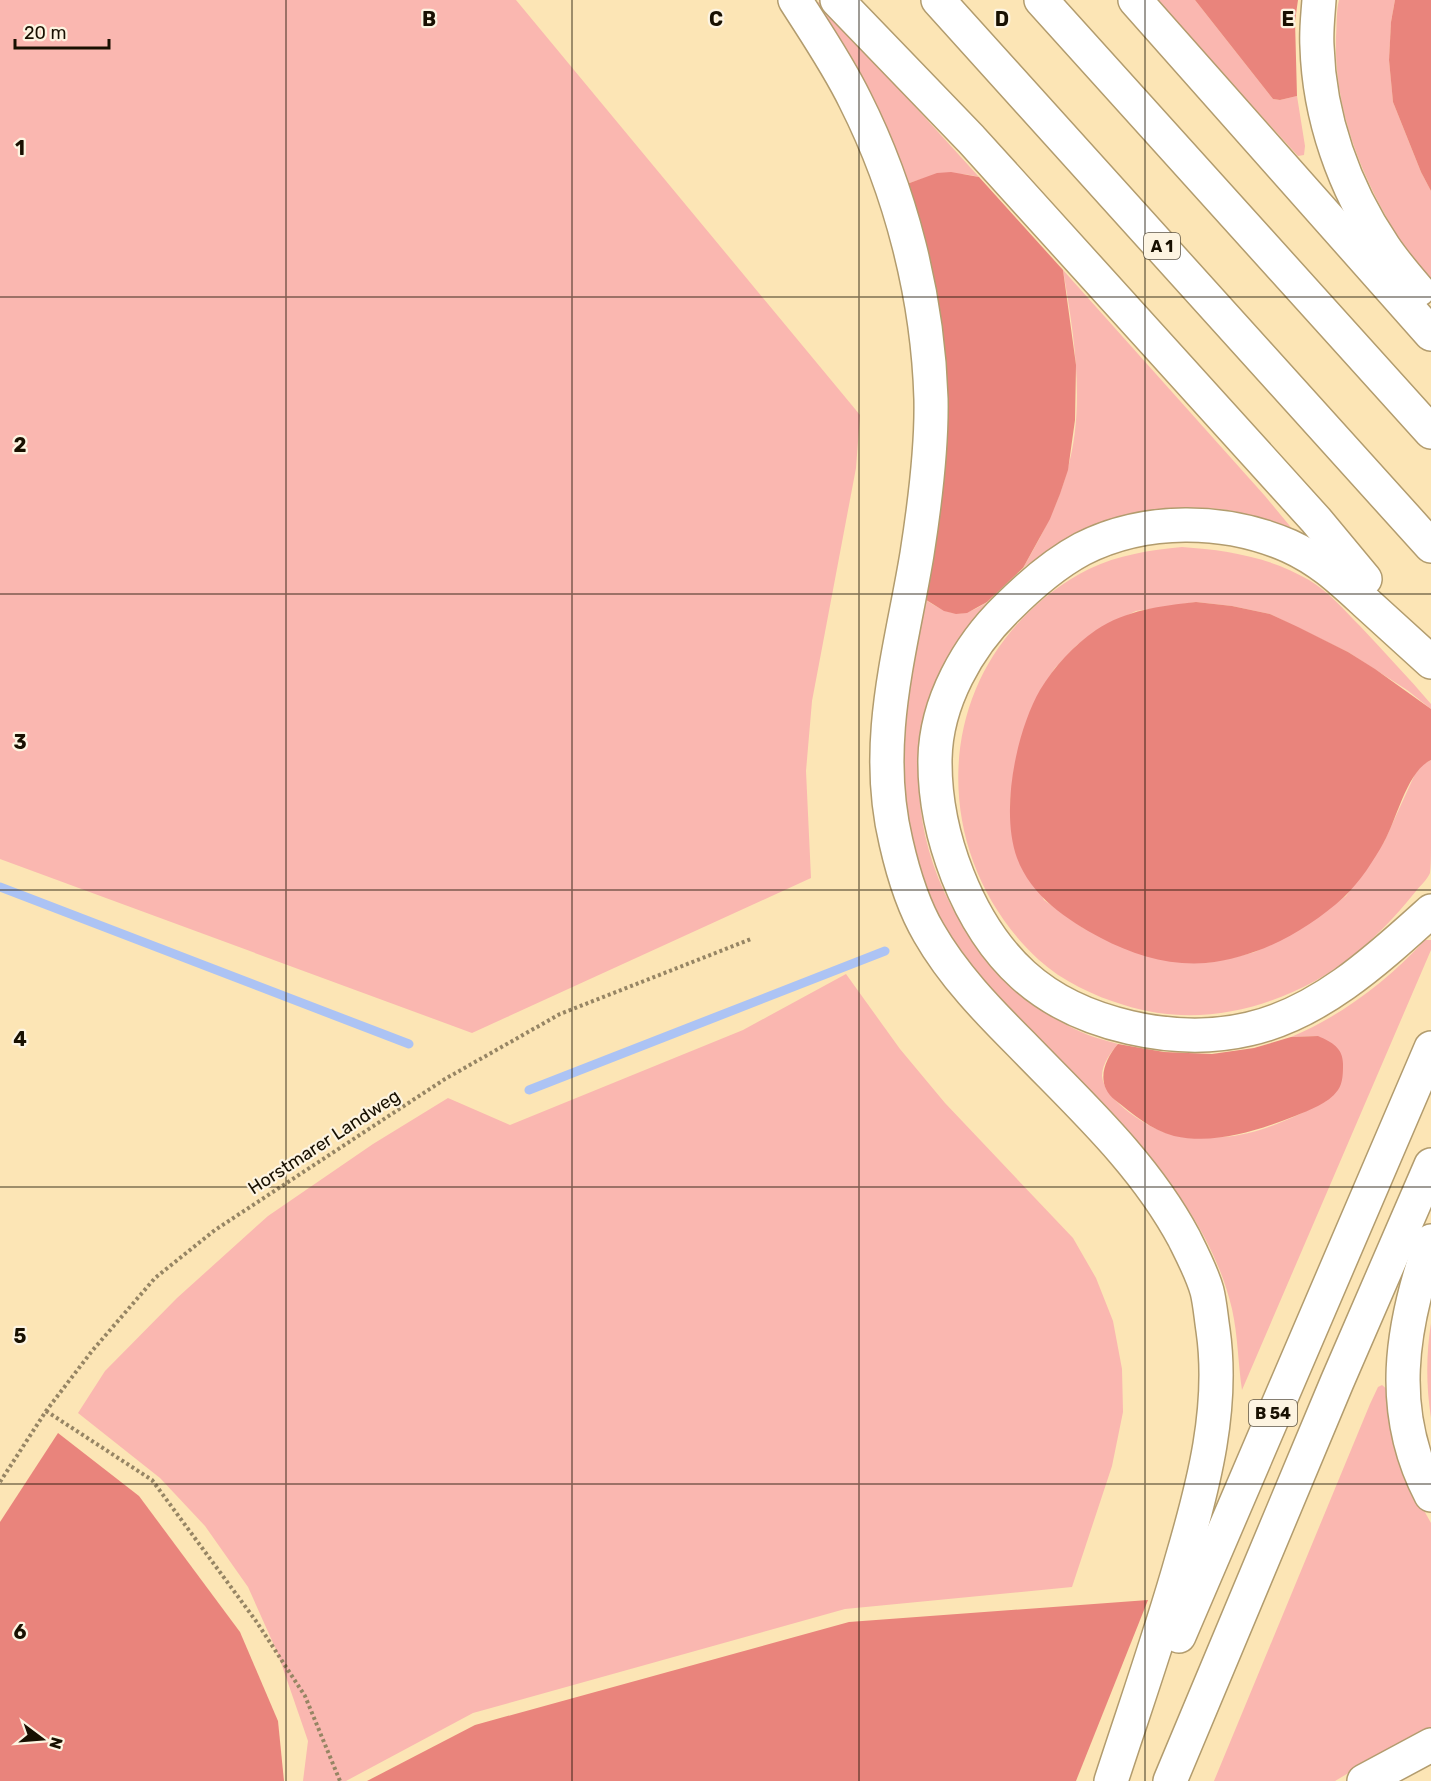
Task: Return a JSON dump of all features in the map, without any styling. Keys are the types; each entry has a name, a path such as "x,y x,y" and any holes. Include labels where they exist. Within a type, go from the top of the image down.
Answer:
{"highway":[{"path":"795,0 832,57 874,141 894,195 910,252 927,345 931,400 930,452 917,553 899,640 889,708 887,759 889,804 895,841 908,885 928,932 976,997 1119,1146 1147,1179 1170,1212 1190,1250 1206,1290 1217,1371 1214,1421 1206,1469 1171,1598 1111,1781"},
{"path":"837,0 970,139 1316,520 1431,657"},
{"name":"A 1","path":"938,0 1431,546"},
{"path":"1041,0 1431,432"},
{"path":"1135,0 1431,334"},
{"path":"1319,0 1317,45 1323,101 1334,148 1367,220 1384,248 1431,308"},
{"path":"1431,662 1325,565 1289,546 1256,534 1215,527 1181,524 1150,529 1114,537 1074,554 1054,566 1025,590 990,625 968,654 951,690 941,721 935,756 937,792 946,838 962,886 975,912 993,939 1024,976 1072,1007 1114,1023 1161,1033 1212,1035 1250,1029 1287,1017 1333,992 1388,950 1431,911"},
{"name":"B 54","path":"1119,1781 1220,1538 1431,1048"},
{"name":"B 54","path":"1170,1781 1337,1382 1431,1165"},
{"path":"1431,1241 1413,1298 1405,1337 1402,1383 1407,1430 1416,1461 1431,1495"},
{"path":"1364,1781 1431,1746"}],"path":[{"name":"Horstmarer Landweg","path":"0,1482 46,1411 92,1351 155,1278 215,1230 445,1079 560,1014 752,939"},
{"path":"46,1411 152,1480 256,1621 305,1696 340,1781"}],"shaded area":[{"path":"0,0 516,0 860,415 856,468 812,701 806,771 811,878 472,1033 0,859"},
{"path":"1156,0 1195,0 1273,99 1280,100 1297,96 1305,146 1304,155 1298,156"},
{"path":"1195,0 1298,0 1295,21 1297,96 1280,100 1273,99"},
{"path":"1339,0 1395,0 1389,60 1393,102 1431,191 1431,287 1377,200 1351,137 1342,105 1337,71 1336,37"},
{"path":"1395,0 1431,0 1431,191 1393,102 1389,60"},
{"path":"818,2 979,177 960,174 941,175 904,185"},
{"path":"951,172 979,177 1063,270 1076,365 1075,420 1068,470 1050,519 1023,568 987,602 967,613 956,614 944,611 923,598 929,564 904,185 937,173"},
{"path":"1063,270 1294,531 1229,510 1165,509 1140,513 1091,529 1045,553 1023,568 1054,508 1073,447 1076,422 1076,370"},
{"path":"1182,547 1215,550 1263,560 1309,580 1342,608 1431,704 1431,709 1407,690 1348,652 1270,614 1232,606 1196,602 1136,611 1097,630 1077,645 1055,668 1040,691 1029,716 1014,770 1010,801 1012,832 1044,900 1083,928 1206,963 1255,952 1302,928 1346,896 1384,842 1415,774 1423,764 1431,760 1430,873 1394,917 1344,963 1315,981 1269,1001 1246,1008 1198,1015 1173,1015 1124,1005 1068,981 1039,960 1007,924 982,883 966,839 959,793 960,747 971,702 991,659 1021,620 1053,592 1089,569 1134,554"},
{"path":"923,598 940,608 955,613 970,611 987,602 948,657 938,678 925,720 919,762 920,804 928,845 941,884 960,922 986,957 1016,988 1070,1027 1118,1044 1110,1054 1102,1076 1111,1095 1141,1121 1179,1136 1198,1138 1236,1136 1289,1119 1326,1101 1318,1036 1291,1037 1329,1018 1363,996 1425,940 1431,940 1431,950 1242,1390 1234,1319 1219,1268 1200,1229 1177,1193 1122,1127 991,996 931,907 915,858 910,832 902,753 905,701"},
{"path":"1196,602 1232,606 1270,614 1348,652 1375,669 1431,709 1431,760 1415,774 1384,842 1366,871 1350,891 1330,909 1298,932 1262,949 1225,960 1179,963 1126,950 1088,931 1052,906 1031,884 1017,858 1012,839 1010,795 1018,749 1031,707 1052,673 1072,650 1096,630 1119,618 1157,607"},
{"path":"846,974 900,1049 945,1103 1073,1238 1096,1278 1113,1321 1122,1369 1123,1412 1112,1466 1072,1587 845,1609 473,1713 346,1781 303,1781 308,1741 278,1654 248,1587 205,1526 160,1478 78,1413 105,1371 177,1298 268,1216 373,1144 448,1098 510,1125 743,1030"},
{"path":"1318,1036 1332,1043 1341,1054 1343,1074 1341,1084 1334,1095 1324,1103 1295,1116 1236,1135 1205,1139 1166,1133 1150,1126 1115,1100 1105,1087 1103,1079 1109,1057 1118,1044 1164,1052 1212,1054 1254,1048 1291,1037"},
{"path":"1431,1323 1431,1418 1427,1370"},
{"path":"1382,1385 1388,1390 1412,1489 1431,1523 1431,1730 1389,1749 1335,1781 1214,1781 1370,1404 1378,1387"},
{"path":"58,1433 139,1496 240,1632 278,1721 284,1781 0,1781 0,1522"},
{"path":"1148,1600 1076,1781 367,1781 475,1725 849,1622"}],"waterway":[{"path":"0,887 409,1044"},
{"path":"529,1090 885,951"}]}
